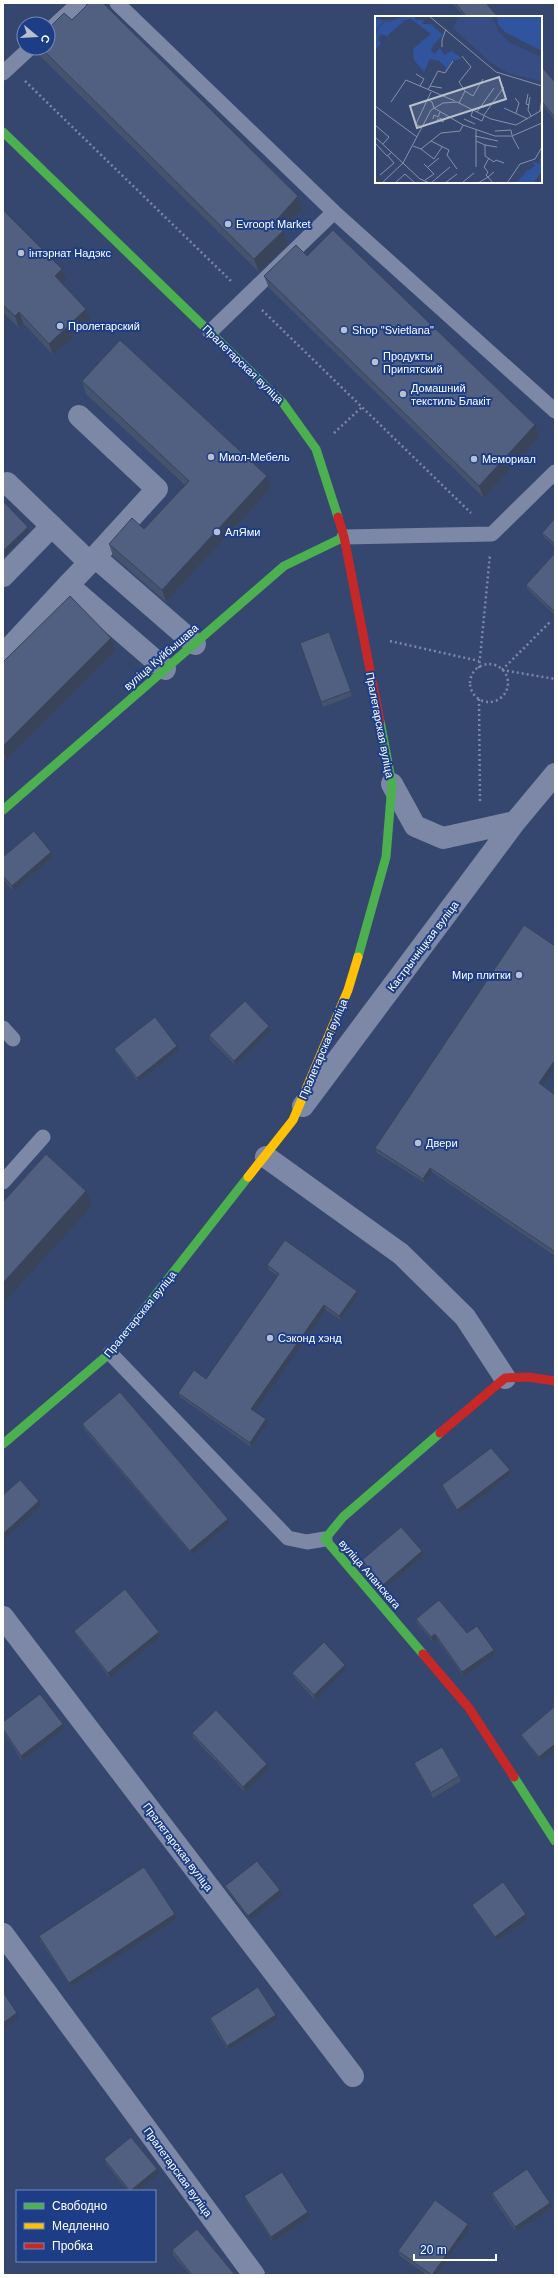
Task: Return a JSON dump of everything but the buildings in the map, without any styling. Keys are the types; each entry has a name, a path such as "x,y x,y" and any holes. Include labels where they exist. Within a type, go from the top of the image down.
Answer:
{"main road":[{"name":"Пралетарская вуліца","path":"3,132 283,403 316,449 344,537 392,784 386,857 369,922 348,990 293,1120 266,1157 110,1353 3,1444"},
{"name":"вуліца Куйбышава","path":"3,810 284,566 344,537"},
{"path":"505,1378 528,1377 555,1381"},
{"name":"вуліца Апанскага","path":"505,1378 343,1517 325,1539 469,1708 555,1841"}],"street":[{"path":"3,655 157,489 79,416"},
{"path":"7,483 52,526 195,644"},
{"path":"3,576 52,526"},
{"path":"68,585 165,669"},
{"name":"Кастрычніцкая вуліца","path":"293,1120 516,822 555,774"},
{"path":"392,784 415,826 443,838 516,822"},
{"path":"266,1157 401,1254 465,1316 505,1378"},
{"name":"Пралетарская вуліца","path":"3,1617 353,2076"},
{"name":"Пралетарская вуліца","path":"3,1934 254,2275"}],"lane":[{"path":"56,24 79,3"},
{"path":"117,3 334,212 555,411"},
{"path":"3,72 21,56"},
{"path":"210,332 334,212"},
{"path":"344,537 492,534 555,472"},
{"path":"3,1028 13,1039"},
{"path":"3,1182 43,1137"},
{"path":"110,1353 288,1538 307,1542 325,1539"}],"path":[{"path":"316,449 362,407"},
{"path":"479,668 492,534"},
{"path":"502,670 551,621"},
{"path":"363,635 479,661"},
{"path":"502,670 508,681 505,692 496,701 485,702 479,699 475,695 470,684 474,672 479,668 491,664 502,670 555,679"},
{"path":"479,699 480,831"}],"traffic: fast":[{"path":"3,132 283,403 316,449 338,517"},
{"path":"3,810 284,566 344,537"},
{"path":"358,957 386,857 392,784 380,721"},
{"path":"3,1444 110,1353 248,1177"},
{"path":"423,1654 325,1539 343,1517 440,1433"},
{"path":"514,1777 555,1841"}],"traffic: slow":[{"path":"248,1177 293,1120 348,990 358,957"}],"traffic: jam":[{"path":"338,517 344,537 380,721"},
{"path":"440,1433 505,1378 528,1377 555,1381"},
{"path":"423,1654 469,1708 514,1777"}],"place":[{"name":"Evroopt Market","path":"228,224"},
{"name":"інтэрнат Надэкс","path":"21,253"},
{"name":"Пролетарский","path":"60,326"},
{"name":"Shop \"Svietlana\"","path":"344,330"},
{"name":"Продукты Припятский","path":"375,362"},
{"name":"Домашний текстиль Блакіт","path":"403,394"},
{"name":"Миол-Мебель","path":"211,457"},
{"name":"Мемориал","path":"474,459"},
{"name":"АлЯми","path":"217,532"},
{"name":"Мир плитки","path":"519,975"},
{"name":"Двери","path":"418,1143"},
{"name":"Сэконд хэнд","path":"270,1338"}]}
